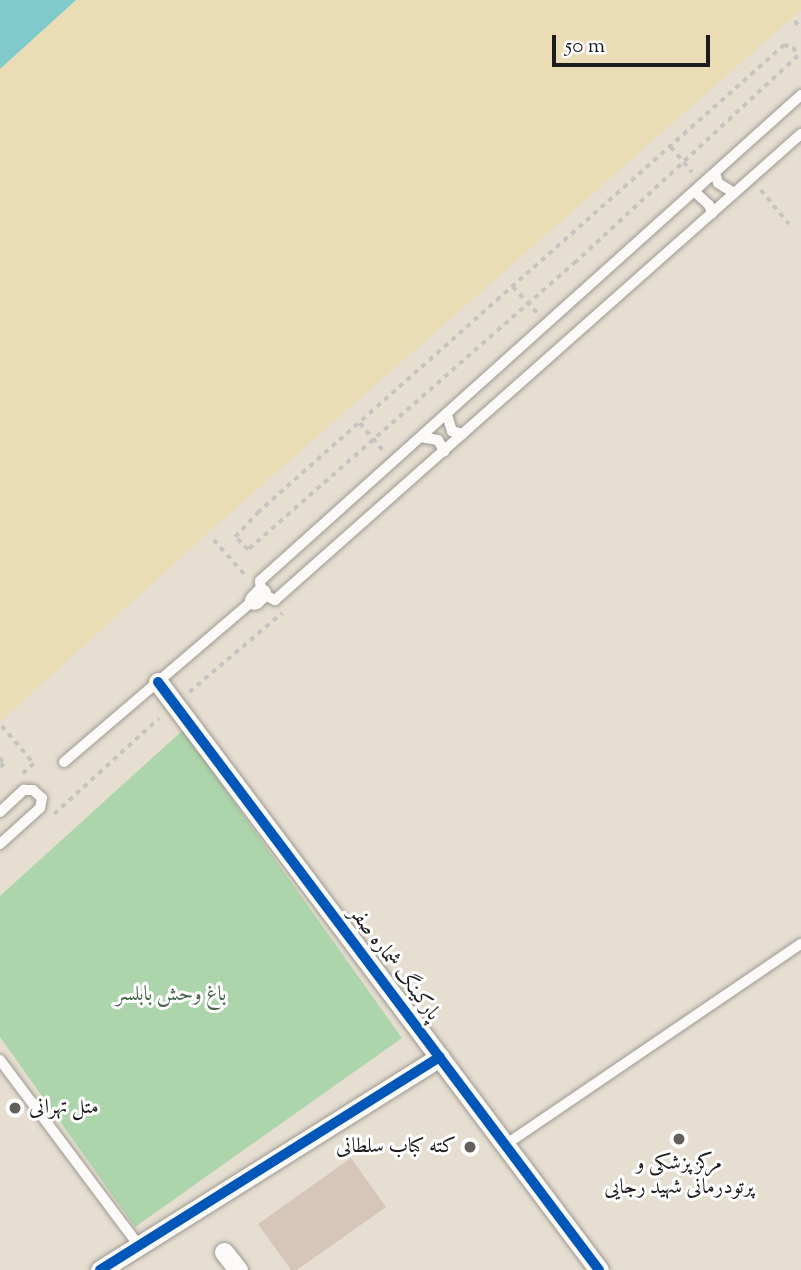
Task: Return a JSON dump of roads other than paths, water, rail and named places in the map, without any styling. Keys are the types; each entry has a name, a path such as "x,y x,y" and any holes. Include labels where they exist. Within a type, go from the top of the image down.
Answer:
{"street":[{"name":"پارکینگ شماره صفر","path":"158,682 599,1270"},
{"path":"100,1270 440,1057"},
{"path":"225,1252 238,1270"}],"lane":[{"path":"64,762 258,597 260,581 801,96"},
{"path":"258,597 275,600 801,134"},
{"path":"715,173 718,183 734,193"},
{"path":"695,192 709,205 712,213"},
{"path":"447,415 452,431 463,434"},
{"path":"421,437 438,440 444,451"},
{"path":"0,812 24,790 33,790 42,798 40,808 0,844"},
{"path":"505,1145 801,944"},
{"path":"0,1060 139,1246"}],"water":[{"path":"0,0 76,0 0,69"}],"place":[{"name":"متل تهرانی","path":"15,1108"},
{"name":"مرکز پزشکی و پرتودرمانی شهید رجایی","path":"679,1139"},
{"name":"کته کباب سلطانی","path":"470,1147"}],"park label":[{"name":"باغ وحش بابلسر","path":"171,995"}]}
